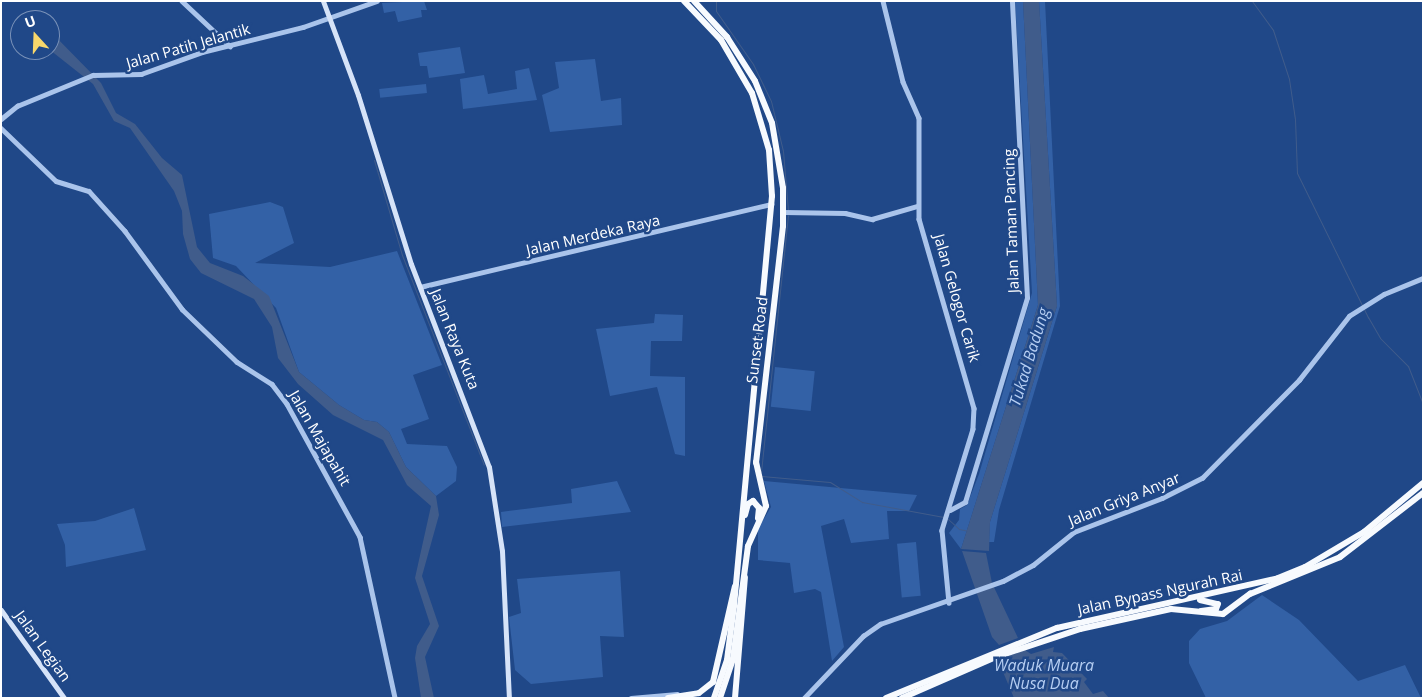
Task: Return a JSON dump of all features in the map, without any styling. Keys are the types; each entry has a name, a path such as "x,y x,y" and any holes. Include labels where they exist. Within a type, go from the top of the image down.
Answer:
{"highway":[{"name":"Sunset Road","path":"684,1 721,40 752,93 769,150 771,204 736,585 727,660 714,698"},
{"name":"Sunset Road","path":"694,1 734,46 764,101 780,158 784,212 756,462 766,506 754,527 744,571 733,659 720,698"},
{"path":"759,341 770,343"},
{"name":"Jalan Bypass Ngurah Rai","path":"886,698 1078,622 1249,587 1305,568 1364,532 1423,483"},
{"name":"Jalan Bypass Ngurah Rai","path":"1031,640 1144,614 1183,608 1223,614 1250,594 1323,566 1370,536 1423,493"},
{"path":"740,534 748,504 754,501 759,508 754,527"},
{"path":"736,697 747,588 744,571"},
{"path":"668,698 678,694 703,692 715,677 730,594 736,585"},
{"path":"1179,601 1218,603 1216,609 1200,611"},
{"name":"Jalan Bypass Ngurah Rai","path":"902,698 995,654"}],"main road":[{"name":"Jalan Raya Kuta","path":"323,1 420,287 489,467 501,543 510,698"},
{"name":"Jalan Legian","path":"1,610 64,698"}],"street":[{"path":"182,1 230,46"},
{"name":"Jalan Patih Jelantik","path":"1,119 17,106 93,75 133,76 223,47 330,18 376,1"},
{"name":"Jalan Gelogor Carik","path":"883,1 903,82 920,118 917,206 974,408 973,429 942,537 949,603"},
{"name":"Jalan Taman Pancing","path":"950,510 965,502 1027,298 1012,1"},
{"path":"223,47 225,41"},
{"name":"Jalan Majapahit","path":"1,128 56,181 89,191 125,231 178,305 238,362 272,384 288,404 360,537 394,698"},
{"name":"Jalan Merdeka Raya","path":"420,287 771,204"},
{"path":"784,212 872,218 917,206"},
{"name":"Jalan Griya Anyar","path":"804,698 867,632 892,619 949,603 995,585 1033,565 1074,532 1162,498 1202,478 1299,380 1345,320 1361,307 1423,278"},
{"path":"631,698 678,694"}],"shaded area":[{"path":"424,1 427,10 421,10 422,17 398,22 395,11 384,13 382,3"},
{"path":"1015,1 1023,1 1038,305 961,549 949,533 959,520 960,509 967,505 979,474 1032,293"},
{"path":"1039,1 1045,1 1060,306 999,510 994,542 989,542 990,522 1057,306"},
{"path":"460,47 465,73 429,78 427,66 420,66 418,53"},
{"path":"595,59 601,101 621,98 622,125 550,132 542,95 559,88 555,62"},
{"path":"529,68 537,100 463,109 460,79 484,75 488,94 517,89 515,71"},
{"path":"426,84 427,93 380,98 379,89"},
{"path":"270,202 283,207 294,243 255,263 330,267 397,251 442,365 413,375 429,419 401,429 407,444 447,446 457,467 456,481 436,496 406,467 389,432 377,422 364,420 339,405 299,372 276,308 236,266 213,258 209,214"},
{"path":"655,314 683,315 682,341 651,341 650,376 685,377 685,456 675,454 657,387 610,396 596,329 654,323"},
{"path":"775,367 815,371 811,411 771,407"},
{"path":"617,481 631,512 502,527 501,512 572,503 571,489"},
{"path":"764,481 917,495 909,511 887,511 889,539 851,543 844,519 821,526 844,647 832,661 821,592 815,589 794,593 790,563 758,560 758,529 771,507"},
{"path":"134,508 146,550 66,567 65,545 57,524 95,521"},
{"path":"916,542 921,596 902,597 897,544"},
{"path":"620,571 624,637 600,636 603,677 531,684 515,670 509,617 521,613 517,579"},
{"path":"1262,595 1299,620 1358,681 1405,665 1421,698 1206,698 1189,663 1189,641 1200,629 1227,621"}],"water":[{"name":"Tukad Badung","path":"1023,1 1039,1 1057,306 990,522 989,551 961,549 1038,305"},
{"path":"60,41 101,83 116,113 135,124 162,158 182,175 197,247 210,263 243,276 269,296 299,372 339,405 364,420 377,422 389,432 406,467 436,496 439,515 422,576 439,626 425,657 434,698 421,698 415,658 417,646 430,624 415,578 431,506 407,485 383,440 333,415 298,384 278,358 272,327 254,299 201,273 190,259 183,234 182,211 174,191 130,128 114,121 93,84 60,58"},
{"path":"962,551 986,553 992,583 1018,638 999,645 992,637"},
{"name":"Waduk Muara Nusa Dua","path":"1054,647 1053,652 1062,653 1087,679 1084,682 1093,694 1103,691 1109,698 1014,698 1003,672 1003,658 1025,650 1031,654"}],"waterway":[{"path":"716,1 716,11 753,64 771,101 783,151 788,211"},
{"path":"1252,1 1273,30 1289,79 1295,119 1297,173 1368,317 1380,338 1408,366 1423,404"},
{"path":"374,160 402,255 484,465"},
{"path":"761,472 788,215"},
{"path":"761,476 830,482 862,502 944,517"},
{"path":"948,519 959,529 969,531"}]}
